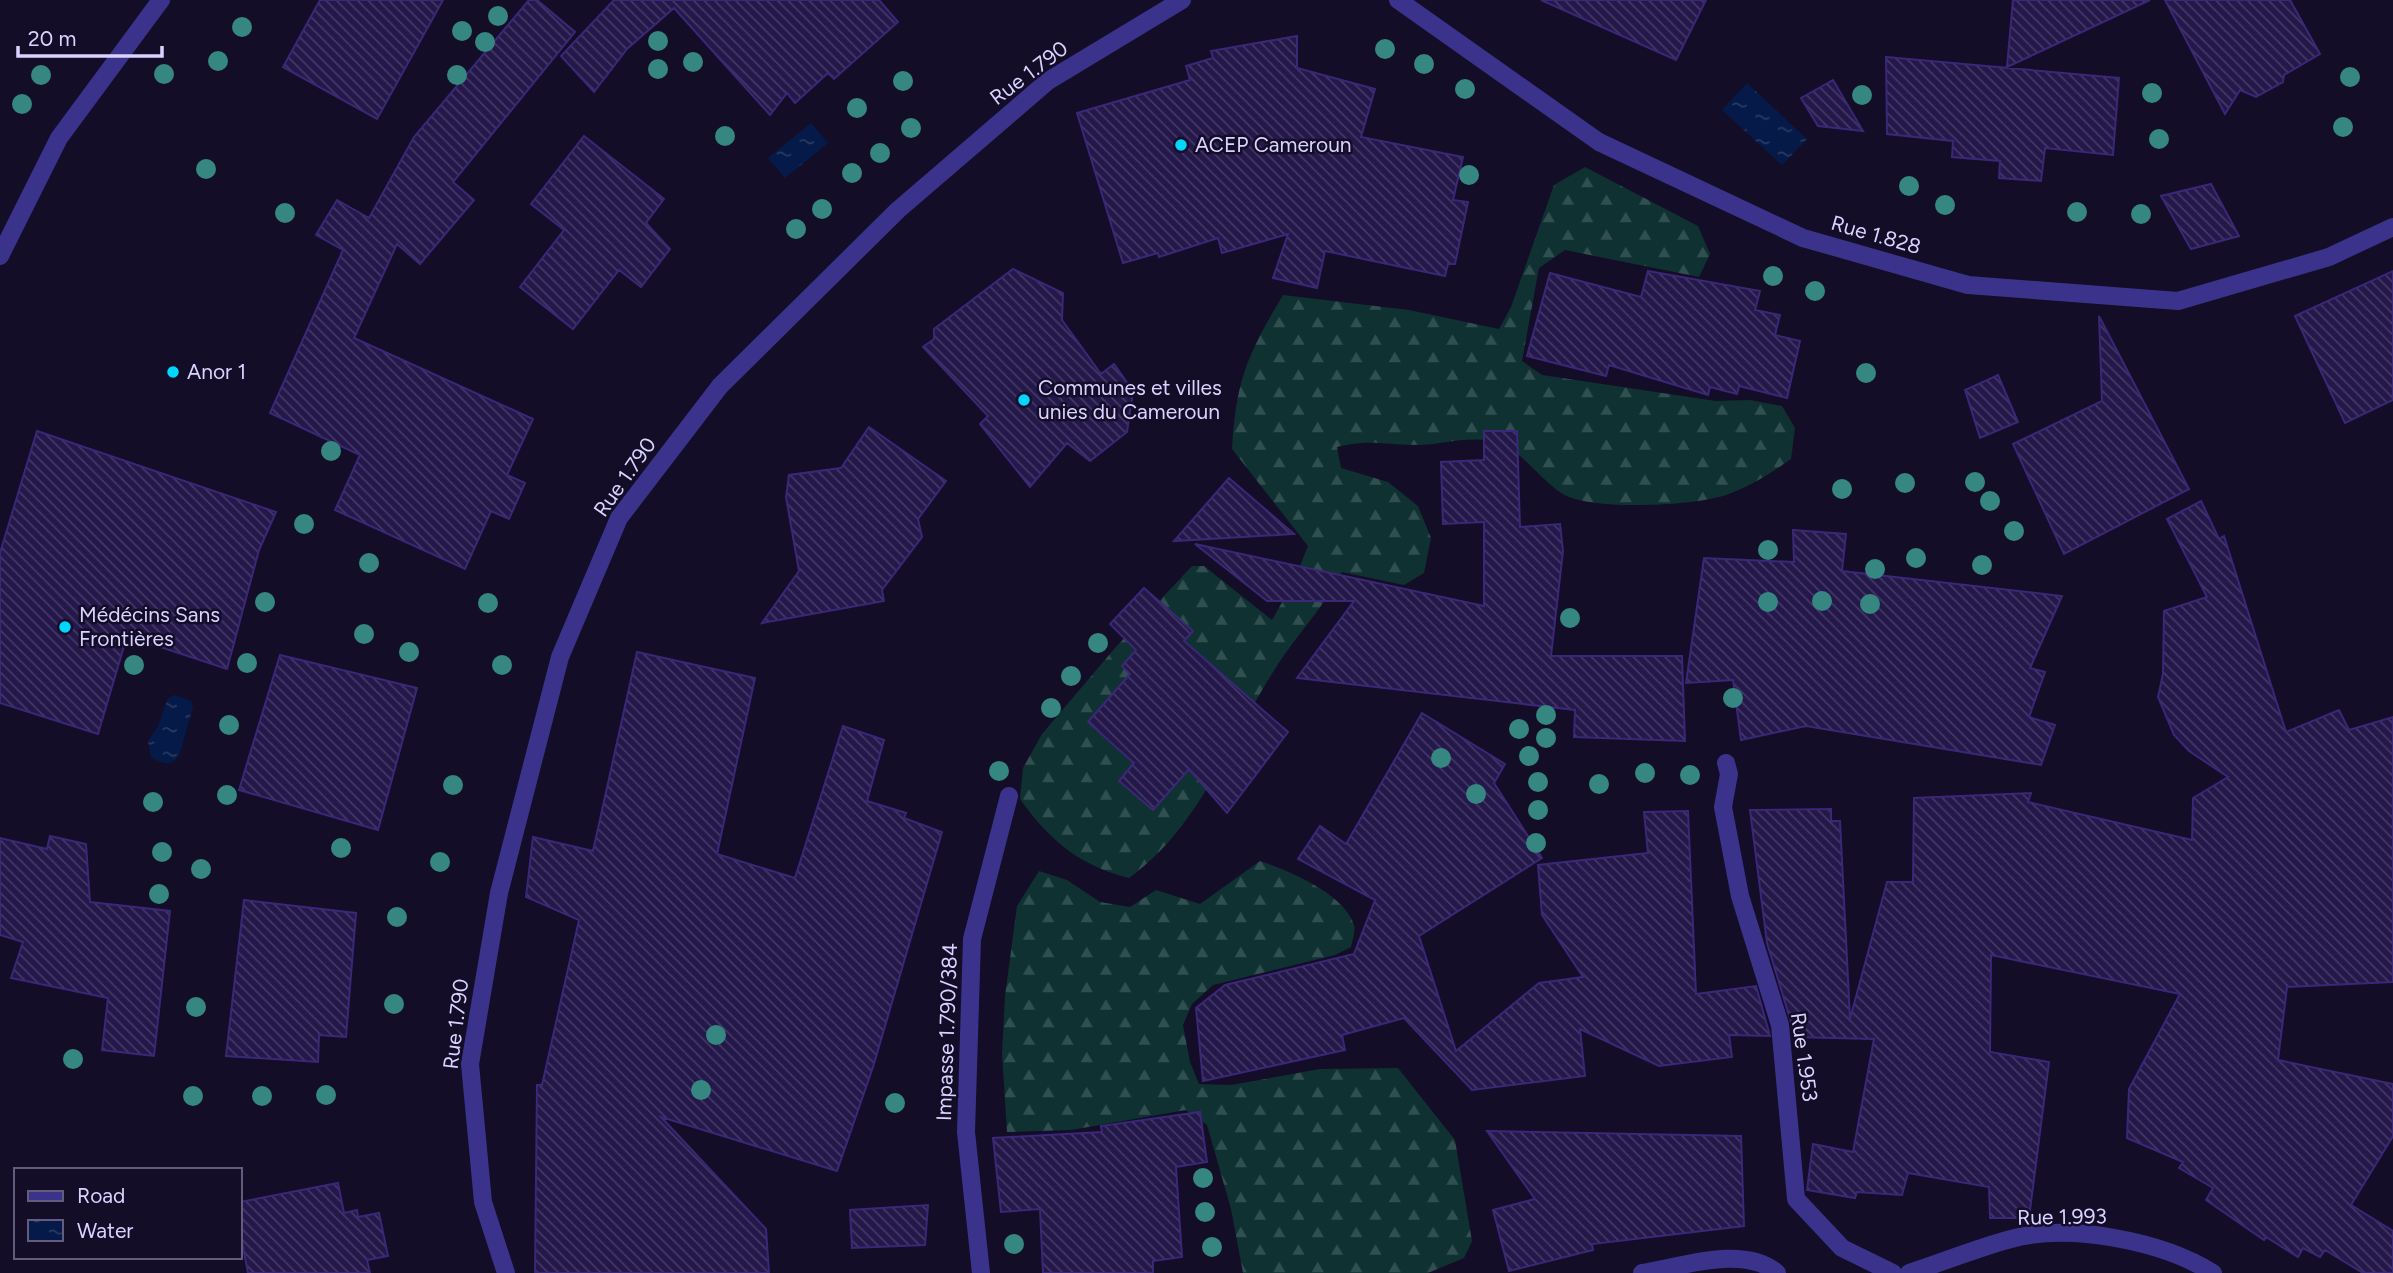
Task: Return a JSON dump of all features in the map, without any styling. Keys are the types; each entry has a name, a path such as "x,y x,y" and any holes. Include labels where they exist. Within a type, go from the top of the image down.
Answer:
{"street":[{"path":"0,256 59,138 161,0"},
{"name":"Rue 1.790","path":"506,1273 483,1202 470,1064 499,893 560,657 619,518 720,386 898,210 1048,81 1182,0"},
{"name":"Rue 1.828","path":"1398,0 1599,142 1803,237 1968,285 2178,301 2329,257 2393,227"},
{"name":"Rue 1.953","path":"1726,763 1730,774 1723,807 1740,896 1780,1025 1796,1199 1842,1248 1893,1273"},
{"name":"Impasse 1.790/384","path":"981,1273 965,1132 972,939 1009,796"},
{"name":"Rue 1.993","path":"1909,1273 2014,1238 2057,1235 2141,1242 2193,1260 2213,1273"},
{"path":"1642,1273 1731,1259 1766,1264 1777,1273"}],"green space":[{"path":"1585,167 1698,226 1710,254 1699,277 1565,250 1539,268 1522,361 1542,375 1716,401 1750,400 1782,406 1795,428 1791,459 1752,484 1711,499 1668,504 1618,505 1576,499 1563,494 1520,456 1494,442 1472,440 1416,445 1368,443 1337,447 1341,468 1388,482 1418,506 1431,538 1424,573 1404,585 1342,572 1327,598 1275,669 1211,781 1176,834 1129,878 1081,859 1054,839 1020,799 1023,768 1042,734 1115,648 1192,566 1204,566 1272,620 1293,583 1308,546 1232,449 1237,404 1246,368 1283,295 1409,310 1499,329 1511,307 1554,185"},
{"path":"1260,861 1300,877 1339,903 1354,925 1351,947 1335,955 1213,985 1192,1004 1183,1025 1190,1062 1199,1084 1231,1085 1320,1069 1398,1068 1455,1140 1472,1241 1464,1258 1428,1273 1243,1273 1231,1209 1207,1125 1186,1110 1071,1130 1007,1132 1002,1054 1005,996 1017,906 1039,871 1067,880 1100,902 1130,907 1156,890 1200,904"}],"water":[{"path":"1747,83 1807,139 1782,165 1722,110"},
{"path":"811,123 828,143 785,178 768,158"},
{"path":"175,695 191,701 193,707 179,756 166,763 151,757 148,741 158,726 168,698"}],"building":[{"path":"320,0 443,0 377,119 283,67"},
{"path":"529,0 537,0 575,32 453,182 474,200 420,264 397,244 354,338 533,419 507,475 525,483 509,519 491,511 465,569 335,510 360,455 270,413 343,250 316,235 337,200 369,218 414,137"},
{"path":"614,0 879,0 898,22 834,79 828,73 795,103 787,93 770,115 674,8 627,49 594,92 561,56"},
{"path":"1541,0 1706,0 1676,60"},
{"path":"2013,0 2150,0 2007,67"},
{"path":"2165,0 2290,0 2320,54 2284,75 2283,82 2256,97 2240,90 2225,114"},
{"path":"1297,36 1297,68 1375,89 1361,137 1463,157 1453,200 1468,202 1455,264 1448,264 1445,276 1325,251 1317,288 1273,278 1288,234 1222,253 1218,238 1159,257 1158,253 1123,263 1077,113 1190,80 1186,66 1213,58 1211,51"},
{"path":"1886,57 2119,78 2113,155 2045,148 2041,181 1999,178 2000,161 1952,157 1953,141 1887,134"},
{"path":"1833,80 1863,131 1818,126 1801,98"},
{"path":"584,136 664,199 646,223 670,249 641,287 619,270 573,329 520,287 564,230 531,204"},
{"path":"2211,184 2239,236 2191,249 2161,196"},
{"path":"1013,269 1063,293 1062,320 1101,374 1114,364 1133,391 1127,432 1090,461 1067,443 1030,487 980,424 988,416 923,347 934,339 934,329"},
{"path":"1648,271 1760,291 1755,310 1780,315 1775,335 1800,341 1787,398 1739,386 1737,394 1710,387 1708,395 1609,365 1606,376 1527,356 1550,273 1641,297"},
{"path":"2393,271 2393,400 2345,423 2295,316"},
{"path":"2099,316 2189,489 2064,554 2013,444 2102,401"},
{"path":"1998,375 2018,422 1980,438 1965,390"},
{"path":"869,427 946,481 918,519 922,537 882,590 884,601 762,623 799,571 786,497 789,475 841,468"},
{"path":"37,431 276,512 259,550 227,669 127,636 98,734 0,703 0,553"},
{"path":"1484,431 1517,431 1520,527 1560,524 1563,551 1551,656 1682,656 1685,741 1574,737 1575,710 1297,678 1354,601 1267,601 1195,544 1484,606 1484,522 1443,524 1441,462 1484,460"},
{"path":"1229,478 1294,534 1174,541"},
{"path":"2201,501 2219,539 2224,536 2286,732 2339,710 2349,730 2393,717 2393,982 2287,987 2278,1060 2393,1084 2393,1136 2351,1205 2393,1231 2393,1273 2363,1273 2325,1250 2320,1257 2303,1248 2298,1257 2266,1237 2264,1240 2206,1200 2213,1188 2179,1168 2183,1162 2127,1138 2129,1089 2180,994 1991,955 1990,1052 2049,1062 2029,1218 1990,1218 1989,1187 1908,1173 1902,1195 1857,1192 1855,1198 1807,1190 1813,1144 1853,1152 1874,1039 1793,1037 1767,943 1750,810 1831,809 1831,821 1840,821 1850,1019 1887,882 1913,882 1914,798 2031,793 2028,802 2192,840 2193,798 2228,777 2189,751 2174,735 2158,697 2163,674 2164,611 2207,597 2167,519"},
{"path":"1793,530 1846,534 1842,571 2062,596 2030,668 2045,672 2029,717 2055,725 2041,765 1806,726 1741,740 1733,680 1686,683 1704,558 1794,562"},
{"path":"1144,588 1193,631 1184,641 1288,732 1227,813 1189,769 1153,810 1119,781 1134,763 1088,722 1130,674 1122,666 1136,650 1110,624"},
{"path":"637,652 755,678 717,854 795,878 843,726 884,740 867,801 906,813 904,818 942,832 873,1067 837,1171 661,1117 766,1229 769,1273 535,1273 537,1085 542,1085 579,920 526,897 533,837 593,851"},
{"path":"280,655 417,688 378,830 239,790"},
{"path":"1422,713 1505,764 1494,783 1542,858 1419,936 1456,1051 1539,983 1583,977 1542,915 1538,865 1648,853 1644,812 1688,811 1696,994 1756,986 1770,1036 1729,1035 1732,1057 1659,1066 1580,1029 1585,1076 1472,1090 1404,1018 1342,1035 1345,1050 1203,1081 1196,1008 1225,985 1354,954 1375,900 1298,859 1320,826 1346,844"},
{"path":"50,836 86,844 90,902 170,911 154,1056 102,1050 108,998 11,978 23,942 0,935 0,838 47,849"},
{"path":"244,900 356,913 346,1037 319,1035 318,1062 226,1056"},
{"path":"1200,1112 1207,1162 1176,1167 1182,1257 1153,1261 1153,1273 1043,1273 1040,1209 1001,1212 993,1138 1102,1132 1101,1126"},
{"path":"1487,1131 1741,1136 1744,1226 1592,1244 1593,1250 1509,1271 1493,1210 1535,1199"},
{"path":"338,1183 344,1213 357,1210 358,1217 379,1213 388,1256 367,1260 370,1273 248,1273 242,1242 242,1202"},
{"path":"928,1205 925,1245 852,1248 850,1210"}],"place":[{"name":"ACEP Cameroun","path":"1181,145"},
{"name":"Anor 1","path":"173,372"},
{"name":"Communes et villes unies du Cameroun","path":"1024,400"},
{"name":"Médécins Sans Frontières","path":"65,627"}]}
